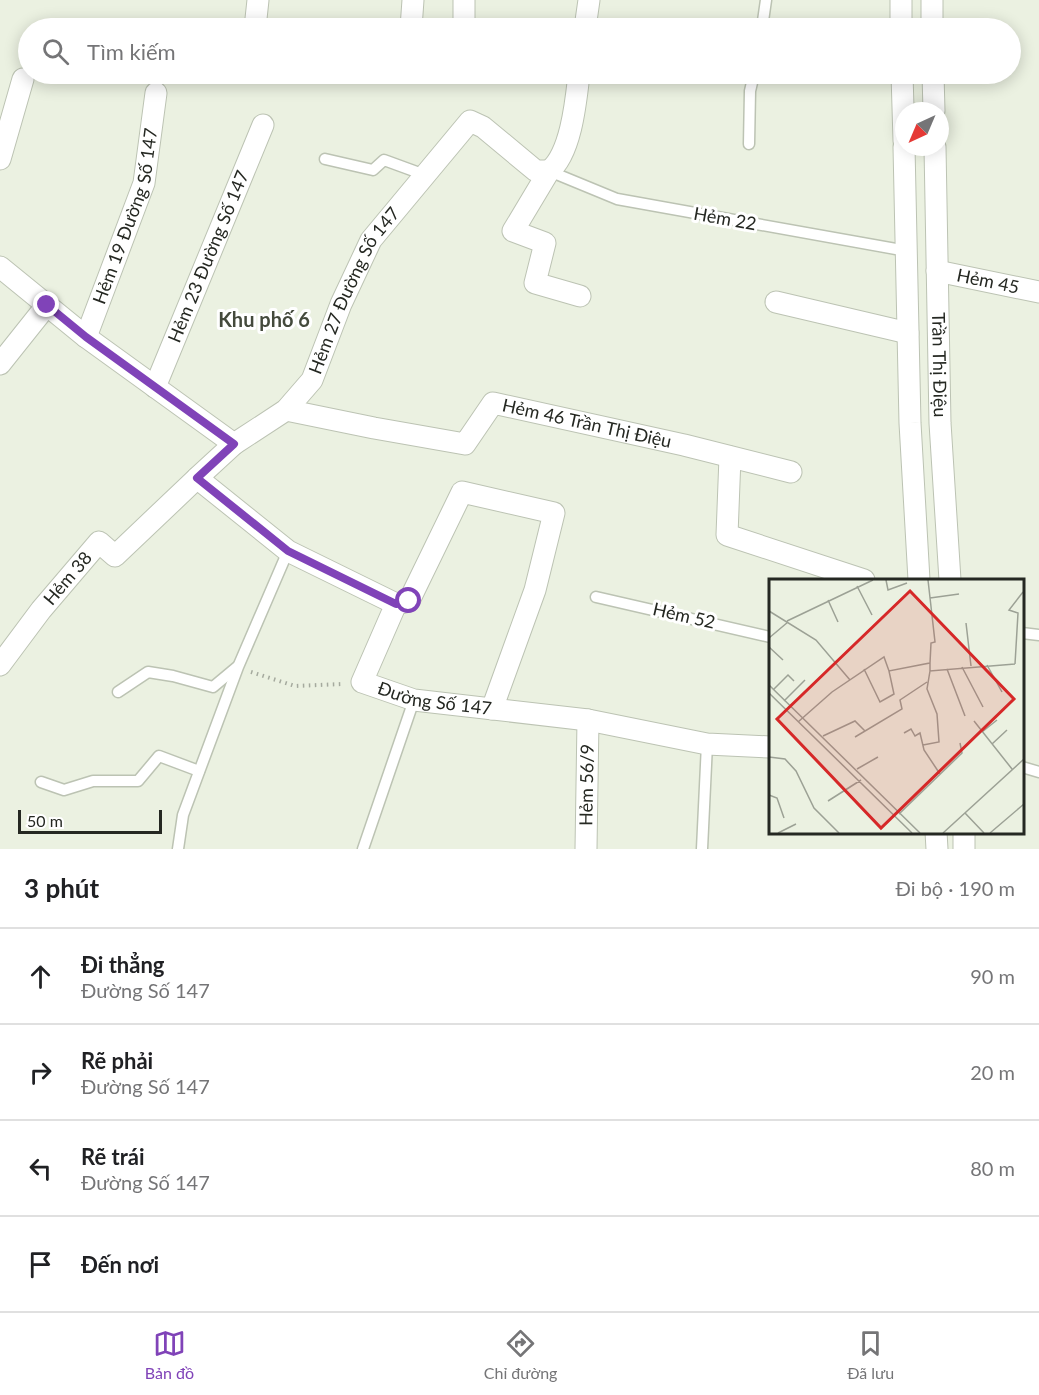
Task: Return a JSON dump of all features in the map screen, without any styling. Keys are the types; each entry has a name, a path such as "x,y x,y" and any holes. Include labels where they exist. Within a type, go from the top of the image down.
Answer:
{"street":[{"path":"256,18 258,0"},
{"path":"412,18 413,0"},
{"path":"464,0 464,18"},
{"path":"586,18 589,0"},
{"path":"901,0 902,18"},
{"path":"932,0 932,18"},
{"path":"0,159 22,84"},
{"path":"578,84 564,149 556,166 549,171 513,231 545,243 536,283 580,296"},
{"path":"902,84 903,102"},
{"path":"933,84 934,102"},
{"name":"Hẻm 19 Đường Số 147","path":"86,337 144,183 156,93"},
{"name":"Hẻm 27 Đường Số 147","path":"286,410 312,380 341,304 371,240 470,121 483,127 536,171 549,171"},
{"name":"Hẻm 23 Đường Số 147","path":"155,387 263,125"},
{"name":"Trần Thị Điệu","path":"904,156 910,423 919,579"},
{"name":"Trần Thị Điệu","path":"934,156 940,423 950,579"},
{"path":"0,267 86,337 234,444"},
{"name":"Hẻm 45","path":"937,271 1039,292"},
{"path":"776,302 908,333"},
{"path":"0,364 47,305"},
{"name":"Hẻm 46 Trần Thị Điệu","path":"286,410 374,429 465,444 493,402 791,472"},
{"path":"286,410 234,444 197,478 288,551 396,604 409,601 462,492 554,513 535,590 492,709"},
{"path":"910,423 940,423"},
{"path":"730,457 727,535 861,579"},
{"name":"Hẻm 38","path":"0,666 41,610 99,542 115,556 197,478"},
{"name":"Đường Số 147","path":"396,604 362,682 414,700 588,720 707,744 769,747"},
{"name":"Hẻm 56/9","path":"586,849 588,720"},
{"path":"936,834 937,849"}],"lane":[{"path":"763,18 766,0"},
{"path":"749,144 751,84"},
{"path":"326,159 373,170 384,160 425,175"},
{"name":"Hẻm 22","path":"549,171 617,199 906,251"},
{"path":"178,849 183,815 199,771 238,667 288,551"},
{"name":"Hẻm 52","path":"597,597 769,637"},
{"path":"1024,633 1039,635"},
{"path":"118,692 148,672 213,687 238,667"},
{"path":"363,849 414,700"},
{"path":"702,849 707,744"},
{"path":"41,782 64,790 93,781 138,781 159,756 199,771"},
{"path":"1024,767 1039,772"}],"path":[{"path":"238,667 295,686 362,682"}],"district":[{"name":"Khu phố 6","path":"264,320"}],"route":[{"path":"47,305 86,337 234,444 197,478 288,551 396,604 409,601"}]}
